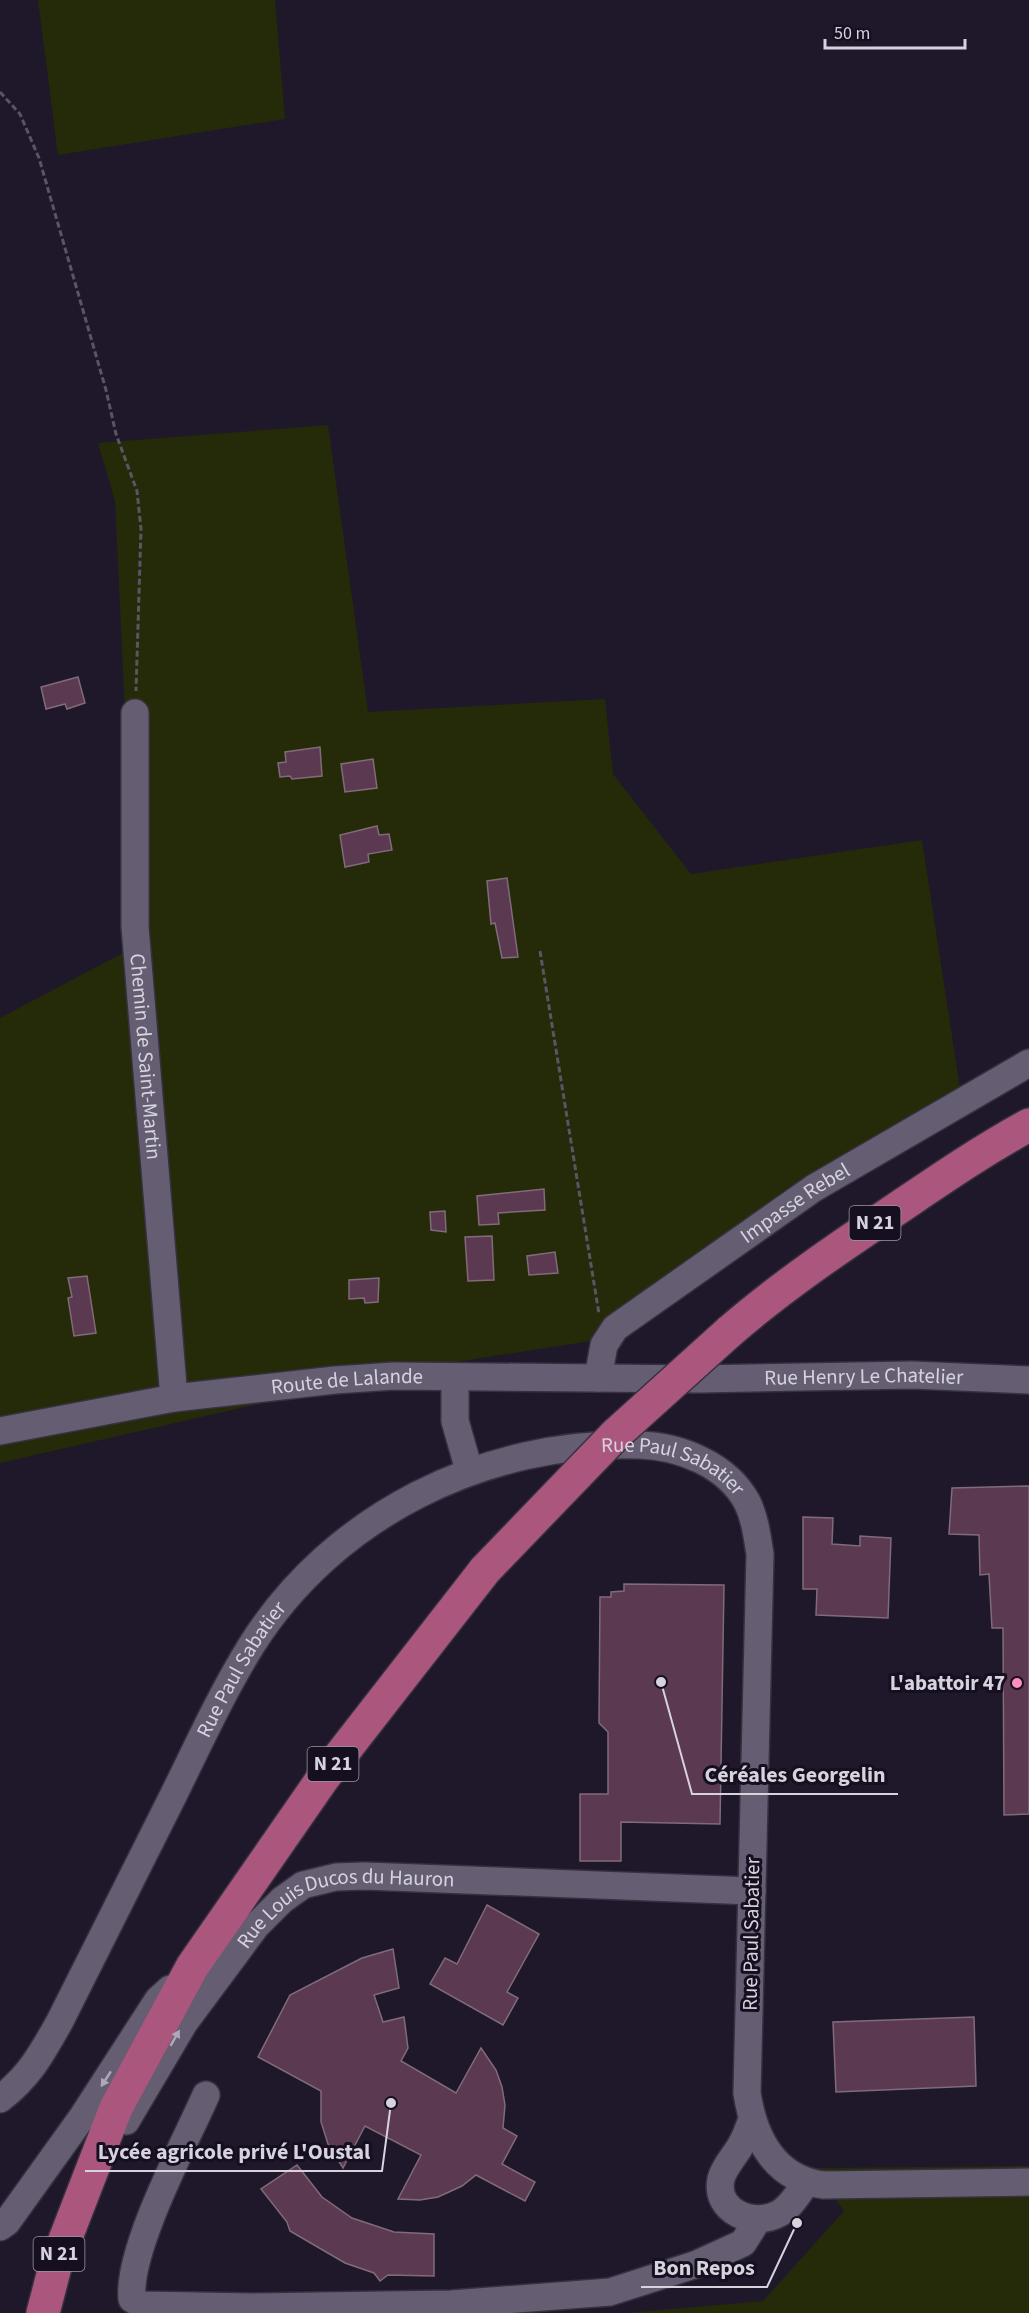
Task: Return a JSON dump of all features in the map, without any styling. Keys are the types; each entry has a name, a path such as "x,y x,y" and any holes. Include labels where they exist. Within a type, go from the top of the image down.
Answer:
{"main road":[{"name":"N 21","path":"43,2313 56,2263 80,2196 116,2108 192,1966 323,1778 485,1570 616,1434 762,1303 822,1259 995,1144 1029,1125"}],"street":[{"name":"Chemin de Saint-Martin","path":"135,713 135,927 174,1398"},
{"name":"Impasse Rebel","path":"598,1378 604,1345 615,1328 814,1188 1029,1063"},
{"name":"Rue Henry Le Chatelier","path":"698,1379 912,1375 1029,1380"},
{"name":"Route de Lalande","path":"0,1431 174,1398 334,1380 394,1376 698,1379"},
{"path":"454,1377 455,1421 469,1470"},
{"name":"Rue Paul Sabatier","path":"0,2099 21,2083 37,2062 251,1646 286,1598 344,1541 413,1497 469,1470 524,1456 568,1449 637,1445 664,1446 693,1456 728,1477 738,1488 755,1523 760,1554 747,2093 751,2122 766,2151 806,2183"},
{"name":"Rue Louis Ducos du Hauron","path":"80,2196 184,2023 256,1926 282,1900 303,1885 336,1877 365,1876 752,1891"},
{"path":"0,2227 7,2222 82,2116 158,2000 192,1966"},
{"path":"206,2095 141,2242 130,2286 132,2299 142,2305 251,2307 451,2304 610,2292 697,2264 744,2243 757,2221"},
{"path":"751,2122 721,2180 721,2193 734,2213 757,2221 777,2215 787,2208 806,2183 824,2185 1029,2182"}],"path":[{"path":"0,92 20,114 39,158 106,390 116,434 137,491 141,529 135,713"},
{"path":"540,951 604,1345"}],"green space":[{"path":"38,0 275,0 285,119 58,155"},
{"path":"328,425 368,712 605,699 613,774 691,874 922,840 962,1101 591,1341 411,1369 0,1463 0,1018 136,946 115,501 98,443"},
{"path":"1029,2166 1029,2313 626,2313 763,2301 844,2211 812,2168"}],"building":[{"path":"78,677 85,703 67,709 65,704 46,709 41,687"},
{"path":"320,747 322,776 292,779 290,776 280,777 278,763 286,762 285,752"},
{"path":"373,759 377,788 345,792 341,764"},
{"path":"377,826 379,835 389,834 392,850 368,854 369,862 345,867 340,835"},
{"path":"507,878 518,957 502,958 495,923 491,924 487,881"},
{"path":"544,1189 545,1210 498,1213 499,1224 479,1225 477,1196"},
{"path":"445,1211 446,1232 431,1230 430,1212"},
{"path":"492,1236 494,1280 468,1281 465,1237"},
{"path":"555,1252 558,1273 529,1275 527,1256"},
{"path":"87,1276 96,1333 74,1336 68,1298 72,1297 68,1278"},
{"path":"379,1278 378,1302 365,1303 364,1298 349,1299 349,1280"},
{"name":"L'abattoir 47","path":"1029,1486 1029,1814 1004,1815 1003,1628 992,1628 989,1574 980,1575 979,1535 949,1534 952,1488"},
{"path":"803,1517 833,1518 832,1544 860,1546 860,1536 891,1538 888,1618 816,1615 817,1589 803,1589"},
{"path":"624,1584 724,1585 720,1824 621,1822 621,1861 580,1861 580,1794 608,1794 608,1732 599,1723 600,1597 611,1597 611,1592 624,1591"},
{"path":"487,1905 539,1934 507,1992 518,1998 503,2025 430,1984 445,1958 457,1964"},
{"path":"393,1949 399,1988 374,1995 383,2022 404,2017 408,2048 401,2061 456,2093 481,2048 496,2070 502,2087 505,2105 503,2128 517,2136 502,2164 535,2182 525,2201 476,2175 462,2186 438,2197 420,2200 398,2199 421,2155 365,2126 343,2168 328,2144 321,2122 321,2091 258,2057 290,1995 362,1958"},
{"path":"974,2017 976,2086 836,2092 833,2022"},
{"path":"297,2165 322,2197 352,2218 394,2232 434,2234 434,2276 388,2275 380,2281 374,2273 345,2263 290,2231 287,2222 261,2189"}],"place":[{"name":"Céréales Georgelin","path":"661,1682"},
{"name":"L'abattoir 47","path":"1017,1683"},
{"name":"Lycée agricole privé L'Oustal","path":"391,2103"},
{"name":"Bon Repos","path":"797,2223"}]}
